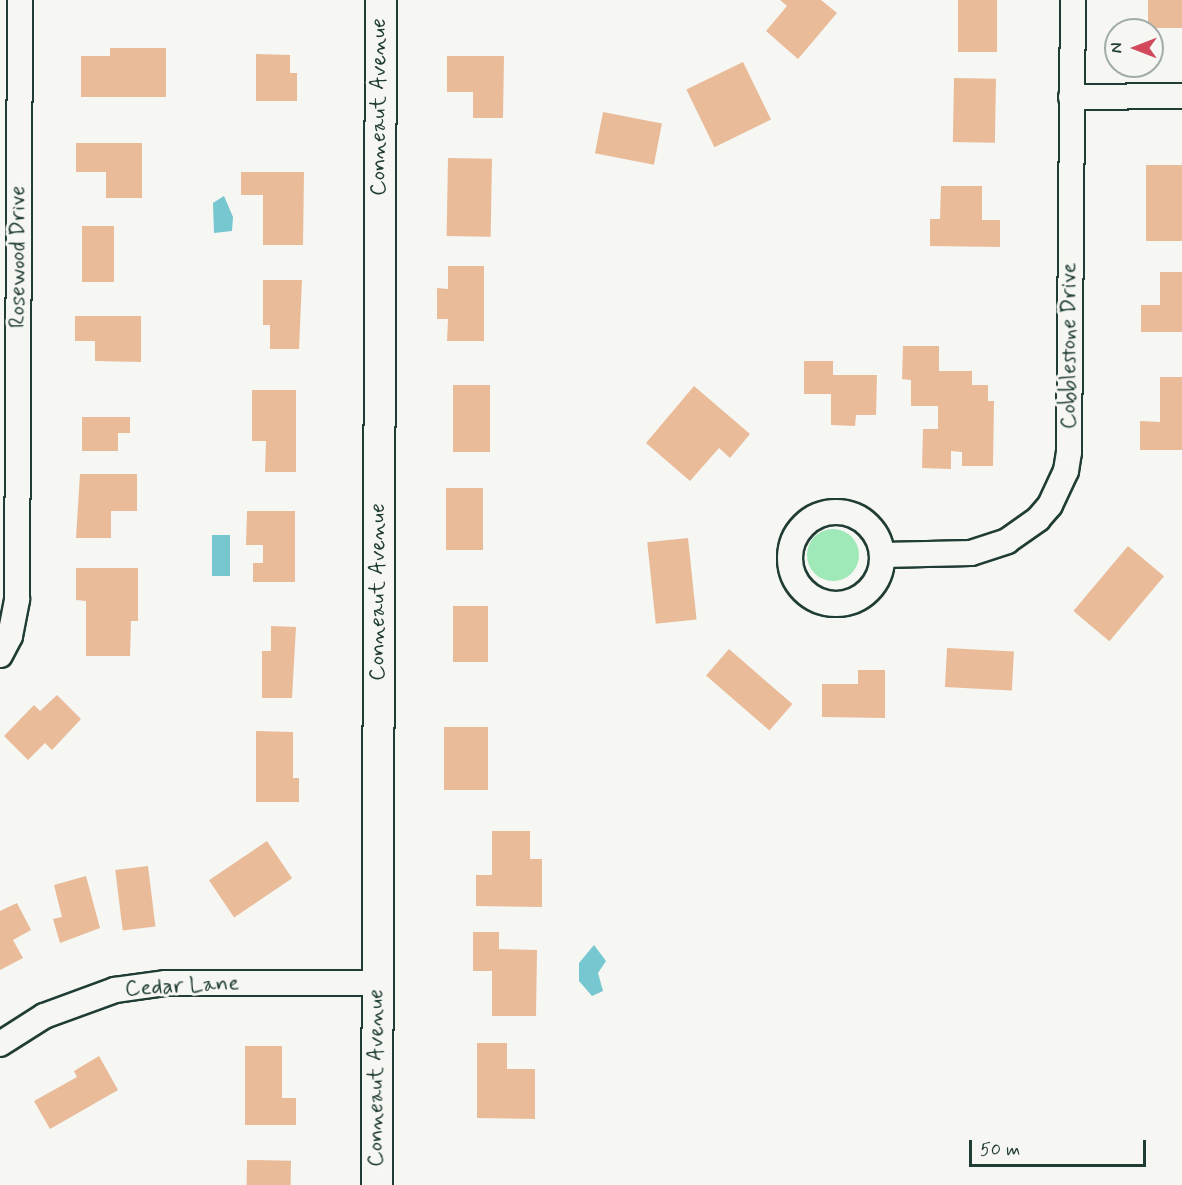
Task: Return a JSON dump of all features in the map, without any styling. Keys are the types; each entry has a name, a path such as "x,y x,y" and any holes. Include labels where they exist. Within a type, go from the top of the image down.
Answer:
{"street":[{"name":"Rosewood Drive","path":"0,655 10,636 17,599 9,357 20,0"},
{"name":"Conneaut Avenue","path":"376,1185 381,0"},
{"name":"Cobblestone Drive","path":"883,555 942,555 989,548 1023,532 1038,519 1059,489 1070,452 1073,0"},
{"path":"1071,97 1182,96"},
{"name":"Cedar Lane","path":"0,1044 44,1016 78,1000 146,985 377,984"}],"green space":[{"path":"833,529 847,533 855,541 859,555 855,569 847,577 833,581 819,577 811,569 807,555 811,541 819,533"}],"water":[{"path":"224,196 233,217 232,231 214,233 213,203"},
{"path":"212,535 230,535 230,576 212,576"},
{"path":"594,945 606,961 598,973 603,991 592,996 579,981 579,963"}],"building":[{"path":"780,0 821,0 837,13 798,59 766,31 787,6"},
{"path":"958,0 997,0 997,52 958,52"},
{"path":"1148,0 1182,0 1182,28 1164,28 1164,18 1148,18"},
{"path":"110,48 166,48 166,97 81,97 81,56 110,56"},
{"path":"256,54 290,55 290,73 297,73 297,101 256,101"},
{"path":"447,56 504,56 503,118 473,118 473,92 447,92"},
{"path":"743,62 771,120 714,147 686,90"},
{"path":"954,78 996,79 995,143 953,142"},
{"path":"603,112 662,123 654,165 595,153"},
{"path":"76,143 142,143 142,198 106,198 106,172 76,172"},
{"path":"448,158 492,159 491,237 447,236"},
{"path":"1146,165 1182,165 1182,241 1146,241"},
{"path":"241,172 304,172 303,245 263,245 263,195 241,195"},
{"path":"941,186 982,186 982,220 1000,220 1000,247 930,246 930,219 940,219"},
{"path":"82,226 114,226 114,282 82,282"},
{"path":"448,266 484,266 484,341 447,341 448,319 437,319 437,288 448,289"},
{"path":"1160,272 1182,272 1182,332 1141,332 1141,305 1160,305"},
{"path":"263,280 302,280 299,349 270,349 270,325 263,325"},
{"path":"75,316 141,316 141,362 95,361 95,341 75,341"},
{"path":"903,346 939,346 939,371 972,371 972,385 988,385 988,401 994,401 993,466 962,466 962,452 951,451 951,469 922,468 923,429 938,429 938,406 911,406 911,380 902,379"},
{"path":"804,361 833,361 833,375 877,375 876,415 856,415 855,426 831,425 831,394 804,394"},
{"path":"1160,377 1182,377 1182,450 1140,450 1140,421 1160,422"},
{"path":"453,385 490,385 490,452 453,452"},
{"path":"694,386 750,434 730,458 719,448 690,481 646,443"},
{"path":"252,390 296,390 296,472 265,472 266,441 252,441"},
{"path":"82,417 130,417 130,433 118,433 118,451 82,451"},
{"path":"80,474 137,474 137,511 111,511 111,538 76,538"},
{"path":"446,488 483,488 483,550 446,550"},
{"path":"247,511 295,511 295,582 253,582 253,563 263,563 263,545 246,545"},
{"path":"688,538 697,620 656,624 647,542"},
{"path":"1128,546 1164,576 1109,641 1073,611"},
{"path":"76,568 138,568 138,621 131,621 130,656 86,656 86,601 76,600"},
{"path":"453,606 488,606 488,662 453,662"},
{"path":"271,626 296,627 292,698 262,698 262,651 271,651"},
{"path":"947,648 1014,652 1012,690 945,687"},
{"path":"729,649 792,704 769,731 706,675"},
{"path":"858,670 885,670 885,718 822,717 822,684 858,684"},
{"path":"57,695 81,719 52,750 45,743 28,760 4,736 34,705 40,711"},
{"path":"444,727 488,727 488,790 444,790"},
{"path":"256,731 293,732 293,778 299,778 299,802 256,802"},
{"path":"492,831 530,831 530,859 542,859 542,907 476,906 476,875 492,875"},
{"path":"267,841 292,878 234,917 209,880"},
{"path":"148,866 155,927 123,931 115,870"},
{"path":"86,876 100,928 60,943 53,919 62,917 54,885"},
{"path":"17,903 31,930 13,940 23,958 0,970 0,911"},
{"path":"473,932 499,932 499,949 537,950 536,1016 492,1016 492,971 473,971"},
{"path":"477,1043 507,1043 507,1069 535,1069 535,1119 477,1118"},
{"path":"245,1046 282,1046 282,1098 296,1098 296,1125 245,1125"},
{"path":"99,1056 118,1090 50,1129 34,1101 77,1077 74,1071"},
{"path":"247,1160 291,1161 291,1185 247,1185"}]}
